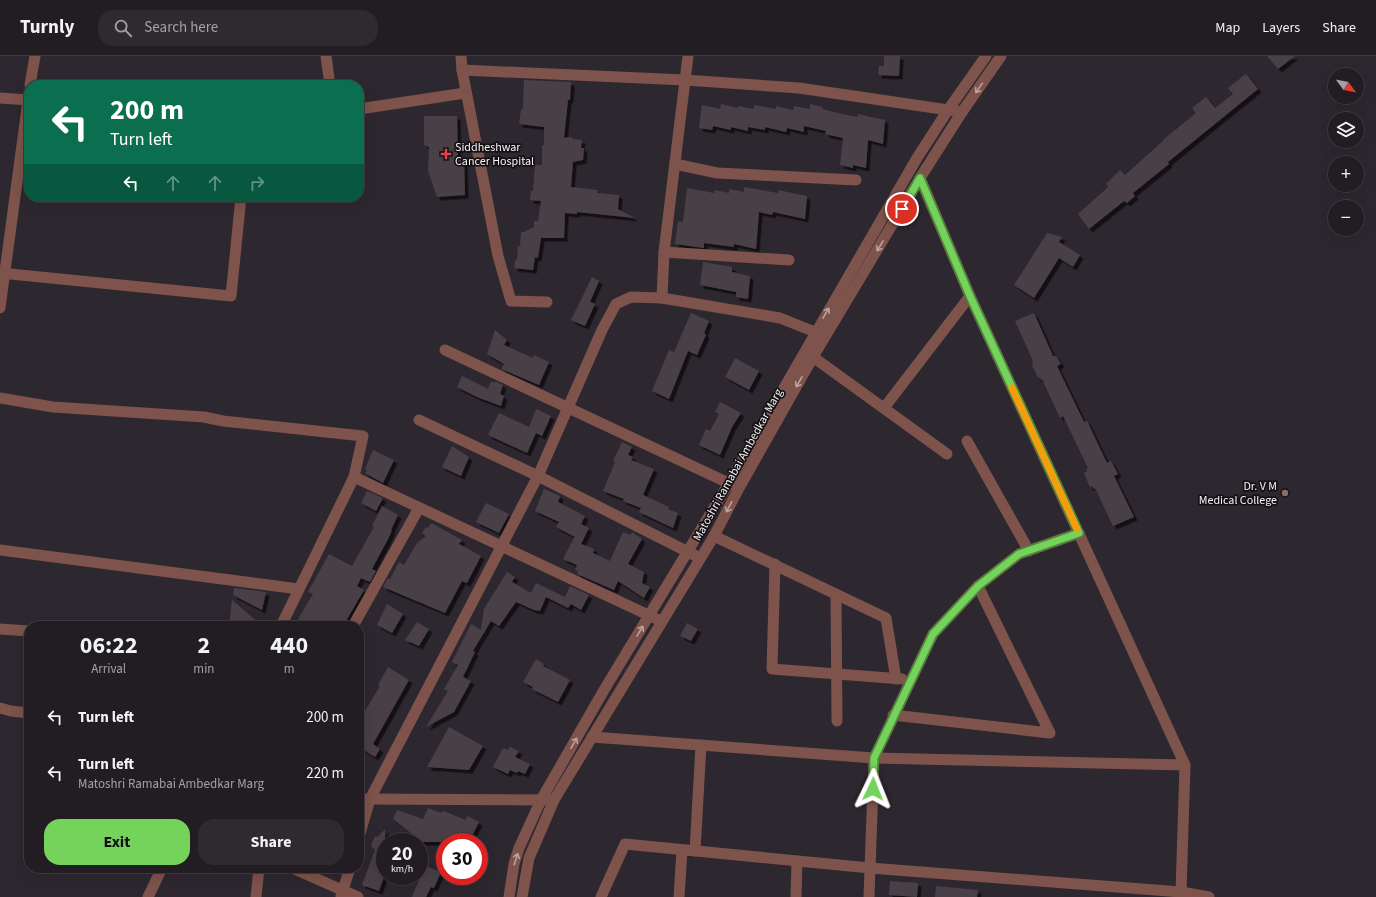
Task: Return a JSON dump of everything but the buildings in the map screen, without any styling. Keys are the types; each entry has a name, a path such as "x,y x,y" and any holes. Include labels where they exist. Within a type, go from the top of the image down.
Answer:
{"street":[{"path":"31,80 35,56"},
{"path":"326,56 329,80"},
{"path":"461,56 465,93 498,256 511,301 547,302"},
{"path":"662,298 664,252 688,56"},
{"path":"509,897 514,864 519,848 541,800 649,615 821,334 917,158 948,110 986,56"},
{"name":"Matoshri Ramabai Ambedkar Marg","path":"522,897 529,858 554,800 714,536 739,488 814,357 821,334 962,112 1001,56"},
{"path":"462,70 685,80 800,88 962,112"},
{"path":"364,107 465,93"},
{"path":"0,98 24,97"},
{"path":"0,308 2,274 24,130"},
{"path":"675,164 717,173 856,180"},
{"path":"920,178 970,296 1185,765 1179,894"},
{"path":"2,274 231,296 240,202"},
{"path":"664,252 789,260"},
{"path":"884,408 970,296"},
{"path":"554,800 364,799 502,546 538,476 602,330 616,304 631,298 662,298 780,318 821,334"},
{"path":"445,350 739,488"},
{"path":"814,357 947,454"},
{"path":"0,398 53,407 204,417 223,421 363,436 354,477 283,621"},
{"path":"419,420 538,476 700,558"},
{"path":"967,440 1029,551"},
{"path":"354,477 662,622"},
{"path":"356,621 419,508"},
{"path":"869,897 874,758 933,634 978,586 1019,554 1079,533"},
{"path":"714,536 886,618 896,679"},
{"path":"0,550 299,589"},
{"path":"775,564 772,669 910,680"},
{"path":"894,715 1050,733 978,586"},
{"path":"836,594 837,721"},
{"path":"0,629 24,631"},
{"path":"0,708 24,712"},
{"path":"592,737 874,758 1185,765"},
{"path":"695,851 701,745"},
{"path":"601,897 625,844 870,868 1209,897"},
{"path":"679,897 682,850"},
{"path":"796,897 797,861"},
{"path":"148,897 160,873"},
{"path":"256,897 259,873"},
{"path":"302,873 342,894 358,897"},
{"path":"342,894 348,873"}],"slow traffic":[{"path":"1012,388 1077,529"}],"place":[{"name":"Siddheshwar Cancer Hospital","path":"446,154"},
{"name":"Dr. V M Medical College","path":"1285,493"}],"route":[{"path":"873,789 874,758 933,634 978,586 1019,554 1079,533 970,296 920,178 902,209"}]}
